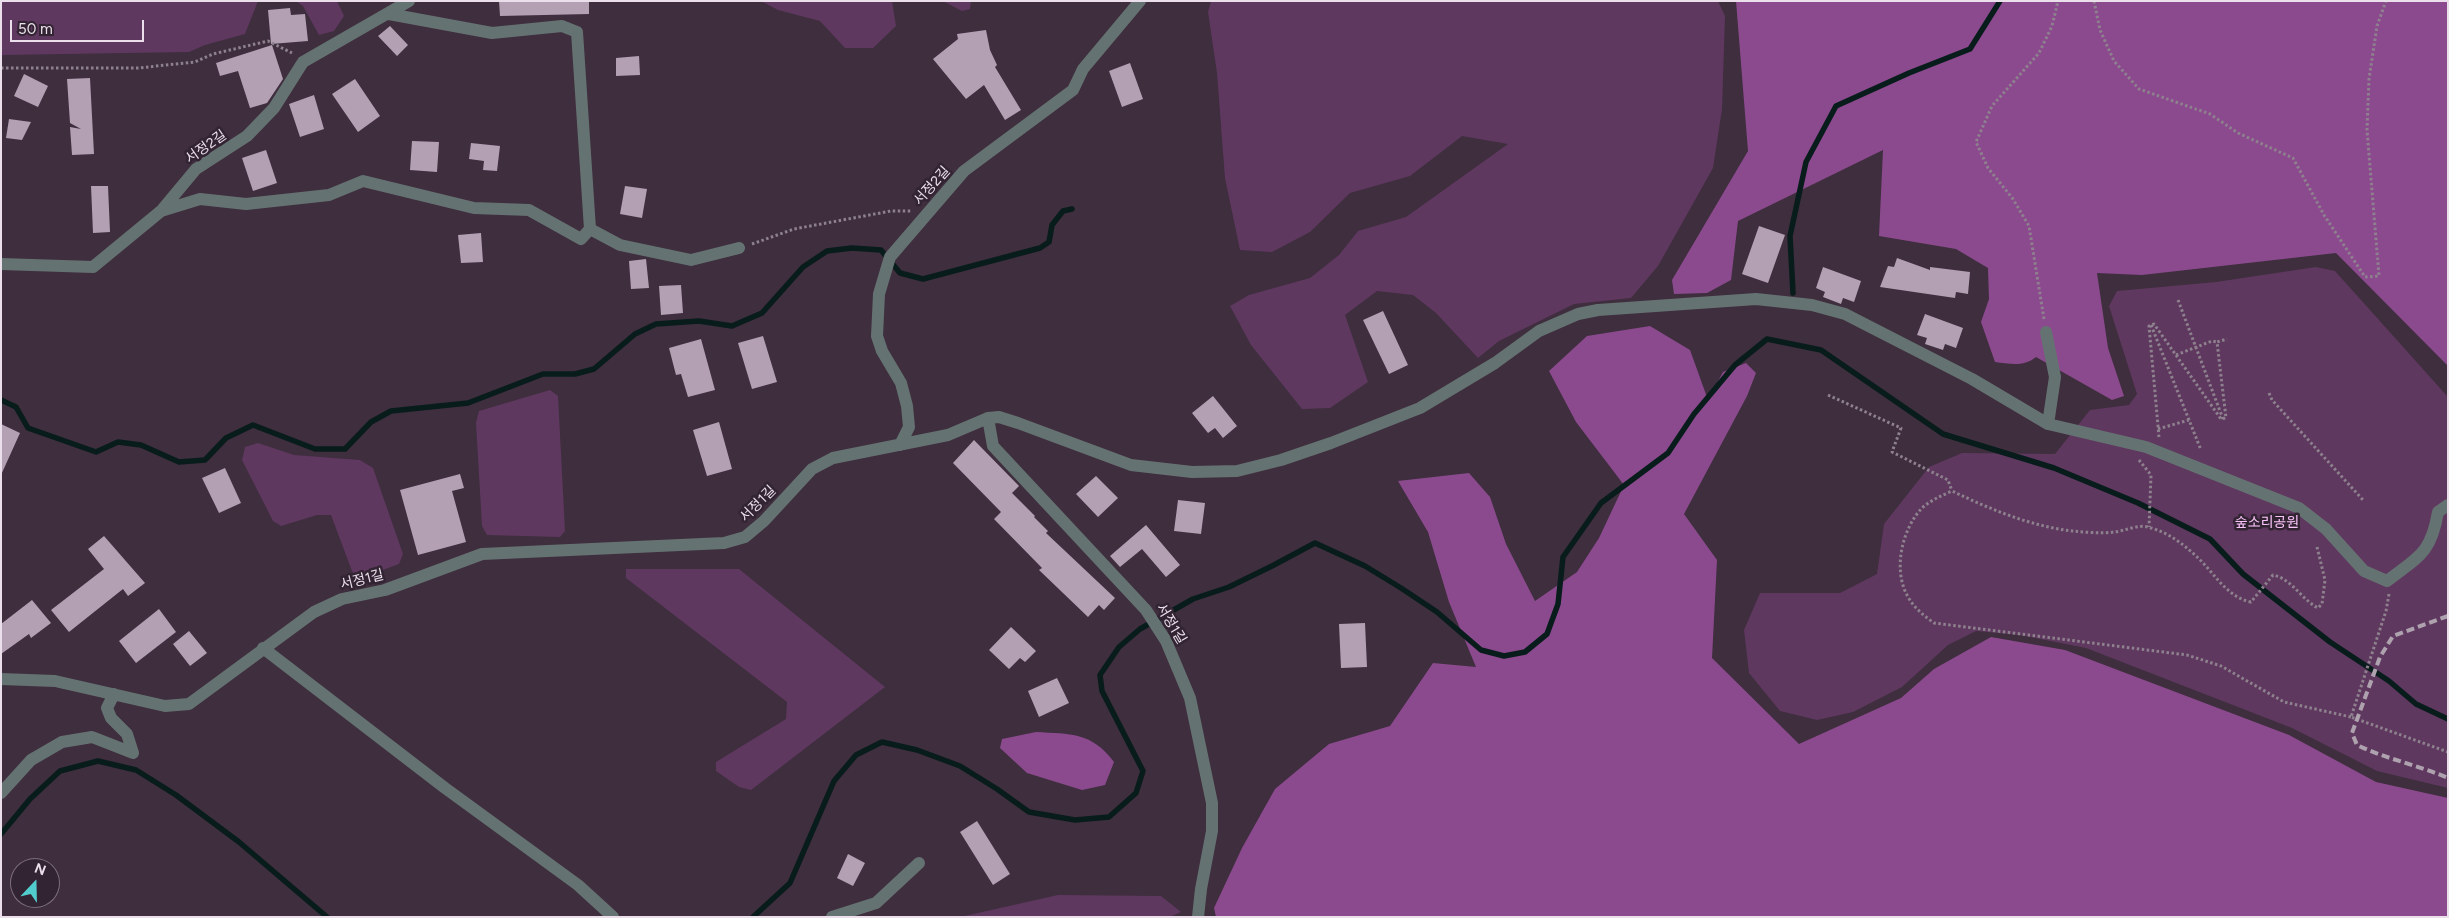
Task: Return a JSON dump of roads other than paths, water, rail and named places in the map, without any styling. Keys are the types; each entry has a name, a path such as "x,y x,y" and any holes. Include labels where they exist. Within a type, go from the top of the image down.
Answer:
{"street":[{"name":"서정2길","path":"1,264 93,267 161,211 196,170 247,136 274,108 303,62 409,1"},
{"name":"서정2길","path":"900,445 908,428 908,406 901,383 882,351 877,336 878,294 890,257 964,171 1073,90 1083,69 1140,1"},
{"path":"161,211 200,199 246,204 329,195 363,181 474,208 529,210 581,239 590,229 578,32 562,26 492,33 389,14"},
{"path":"590,229 620,245 692,260 739,248"},
{"path":"988,418 999,417 1018,423 1131,465 1192,472 1237,471 1281,460 1331,443 1420,408 1495,363 1539,331 1578,314 1598,310 1756,299 1812,306 1844,314 1972,379 2048,424 2146,447 2298,508 2326,529 2364,571 2387,581 2421,556 2434,534 2438,512 2448,505"},
{"path":"2046,332 2055,378 2048,424"},
{"name":"서정1길","path":"1,679 55,681 165,706 189,704 314,612 342,599 385,590 482,554 616,546 685,547 724,543 745,537 764,521 812,469 833,458 948,435 988,418 994,446 1146,610 1166,640 1190,698 1212,803 1212,831 1201,888 1198,917"},
{"path":"263,648 445,788 578,885 613,917"},
{"path":"1,792 31,760 62,742 92,737 133,753 127,734 111,718 107,708 114,694"},
{"path":"832,917 876,903 919,863"}],"waterway":[{"path":"1793,293 1790,236 1806,162 1836,106 1909,73 1970,49 2000,1"},
{"path":"1,400 16,407 28,428 96,452 118,442 141,445 179,462 205,460 226,438 253,425 315,449 345,449 371,422 391,411 468,403 543,374 575,374 594,369 635,334 656,324 699,321 732,326 762,313 803,267 827,251 852,248 881,250 900,273 923,279 1040,248 1049,242 1052,225 1063,211 1072,209"},
{"path":"753,917 790,883 834,781 856,755 882,742 917,750 960,766 1029,812 1075,820 1109,817 1136,793 1143,771 1102,691 1100,675 1119,647 1140,629 1193,599 1229,587 1315,543 1365,566 1401,588 1437,612 1481,650 1504,656 1525,652 1547,634 1558,604 1563,557 1601,503 1668,453 1694,414 1735,365 1767,339 1821,350 1943,434 2054,468 2138,503 2210,539 2243,574 2330,642 2389,681 2416,704 2448,719"},
{"path":"1,834 30,799 60,771 98,761 136,770 176,795 239,842 327,917"}],"railway":[{"path":"2448,616 2393,636 2380,657 2352,733 2357,745 2448,778"}],"park label":[{"name":"숲소리공원","path":"2267,523"}]}
